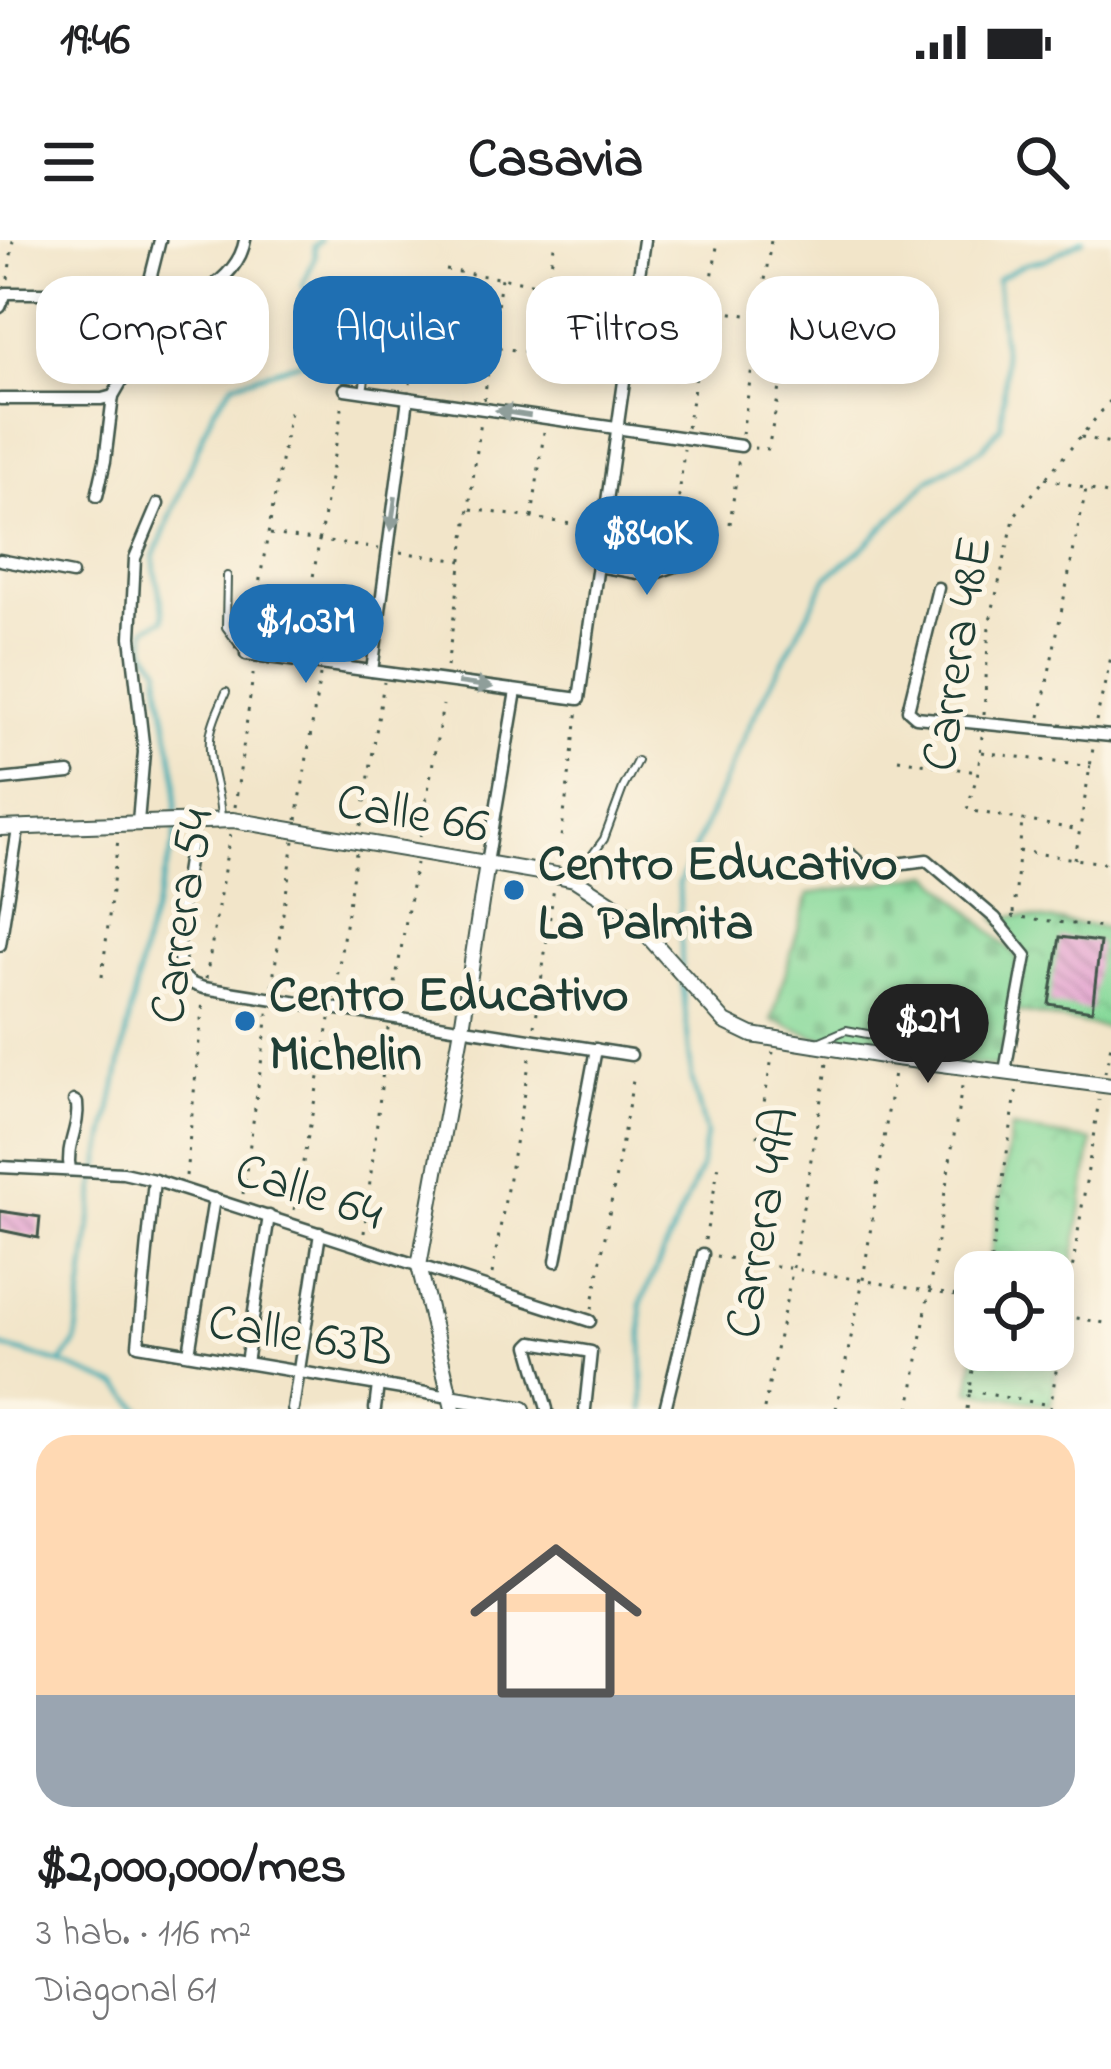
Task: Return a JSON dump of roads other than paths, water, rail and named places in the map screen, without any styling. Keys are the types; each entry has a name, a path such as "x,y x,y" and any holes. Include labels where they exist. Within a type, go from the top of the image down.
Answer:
{"street":[{"path":"149,276 160,240"},
{"path":"224,276 234,267 245,240"},
{"path":"639,276 644,240"},
{"path":"0,307 6,293 36,293"},
{"path":"97,496 113,396 120,384"},
{"path":"251,654 579,700 624,384"},
{"path":"345,388 741,446"},
{"path":"0,399 113,396"},
{"path":"378,672 408,398"},
{"path":"139,822 144,752 130,637 135,558 158,504"},
{"path":"0,560 72,574"},
{"path":"598,566 650,574 690,562"},
{"path":"938,589 907,704 916,717 1111,736"},
{"path":"452,1403 419,1266 516,691"},
{"path":"0,779 69,773"},
{"name":"Calle 66","path":"0,829 227,821 556,874 574,879 628,914 724,1022 752,1035 813,1044"},
{"path":"193,822 179,946 182,972 189,982 631,1055"},
{"path":"0,945 18,829"},
{"path":"851,855 865,868 927,860 994,918 1026,956 1012,1072"},
{"path":"813,1044 1106,1086"},
{"path":"556,1261 596,1049"},
{"path":"70,1170 68,1147 78,1118 74,1101"},
{"name":"Calle 64","path":"0,1167 107,1172 154,1180 590,1321"},
{"name":"Calle 63B","path":"154,1180 138,1345 378,1385 452,1403 523,1409"},
{"path":"189,1353 214,1199"},
{"path":"245,1363 269,1216"},
{"path":"293,1409 320,1233"},
{"path":"664,1409 703,1254"},
{"path":"547,1409 530,1343 591,1352 585,1409"},
{"path":"375,1409 378,1385"}],"lane":[{"path":"363,391 364,384"},
{"path":"227,576 226,627 251,654"},
{"path":"226,692 209,741 227,821"},
{"path":"574,879 604,839 637,761"},
{"path":"813,1044 846,1030 894,1039 903,1058"}],"waterway":[{"path":"61,1364 76,1342 95,1190 145,941 175,841 177,781 160,667 145,648 146,628 164,619 154,557 214,408 234,383 317,357 322,329 303,285 320,240"},
{"path":"682,968 679,884 750,724 827,577 862,549 930,479 983,448 1001,426 1005,373 997,279 1083,240"},
{"path":"644,1409 641,1303 700,1170 706,1134 692,1079 682,979"},
{"path":"0,1346 119,1386 141,1409"}],"place":[{"name":"Centro Educativo La Palmita","path":"514,890"},
{"name":"Centro Educativo Michelin","path":"245,1021"}]}
